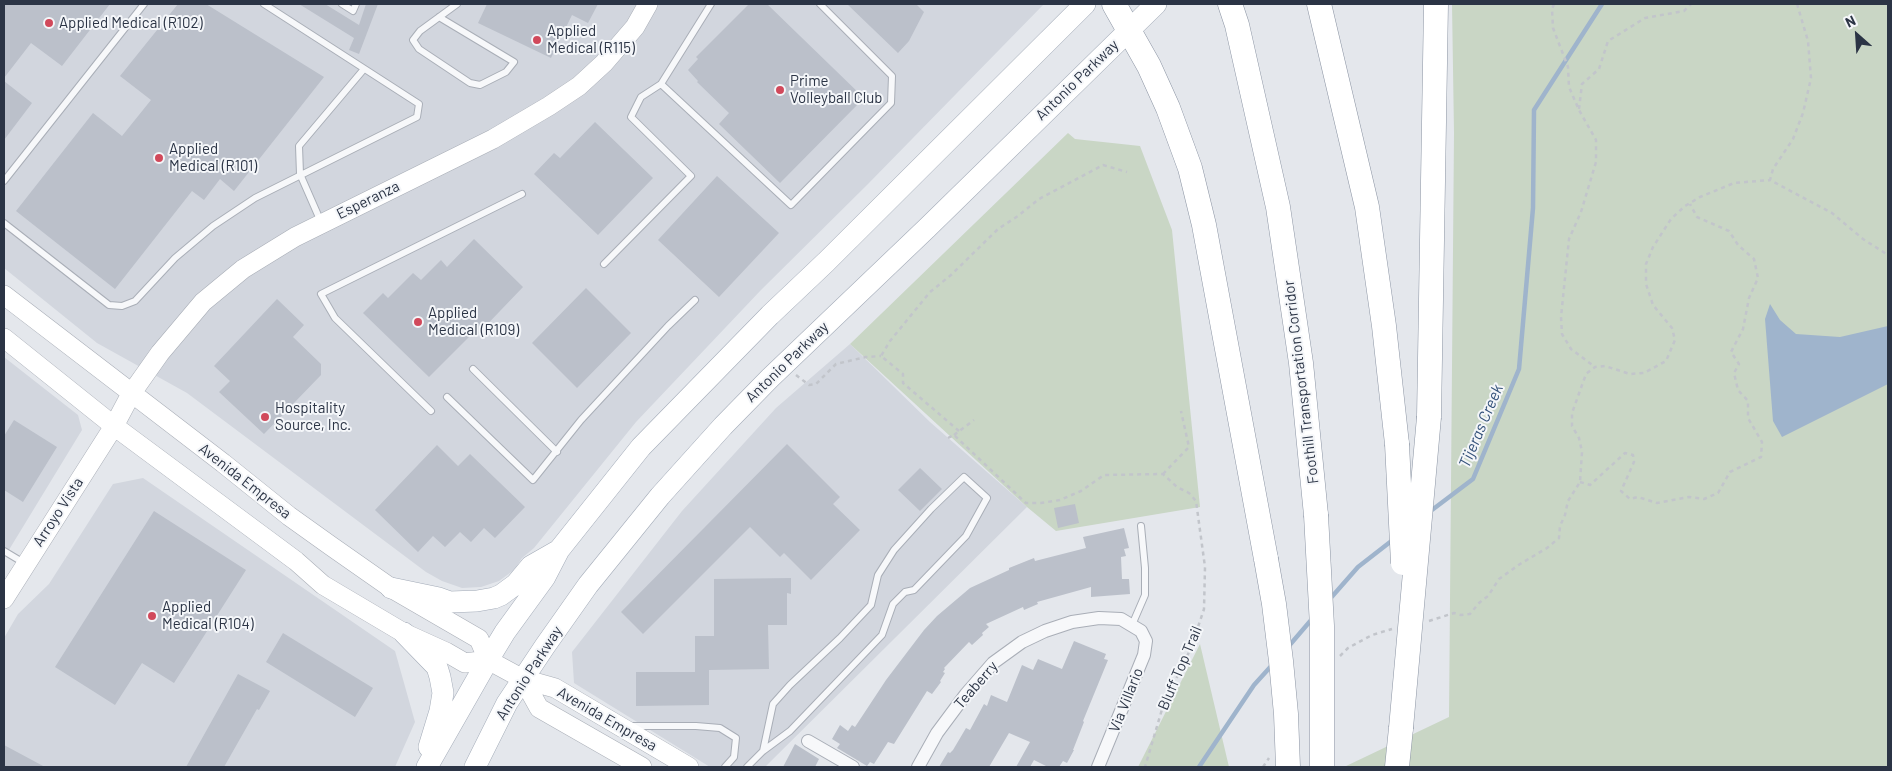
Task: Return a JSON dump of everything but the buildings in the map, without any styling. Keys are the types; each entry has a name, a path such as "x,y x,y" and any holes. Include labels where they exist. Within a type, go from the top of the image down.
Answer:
{"highway":[{"path":"1114,4 1129,29 1168,108 1190,168 1204,225 1274,604 1286,714 1279,761"},
{"name":"Foothill Transportation Corridor","path":"1230,4 1237,25 1278,207 1301,363 1316,515 1322,626 1322,767"},
{"path":"1319,4 1367,207 1384,326 1397,444 1403,544 1401,728"},
{"path":"1397,767 1429,417 1436,4"}],"main road":[{"name":"Esperanza","path":"114,426 131,394 160,353 203,302 243,269 322,223 493,138 550,106 579,86 604,63 635,27 648,4"},
{"path":"428,767 488,660 505,632 545,577 559,550 641,447 770,315 826,262 1085,4"},
{"name":"Antonio Parkway","path":"475,767 507,703 522,679 588,585 660,496 729,419 784,364 927,228 1156,4"},
{"name":"Avenida Empresa","path":"4,295 131,394 224,463 289,516 391,588 479,639 488,660 522,679 555,688 689,767"},
{"path":"4,338 114,426 296,561 323,585 404,633 446,652 464,663 488,660"},
{"name":"Arroyo Vista","path":"4,599 114,426"},
{"path":"391,588 450,602 478,601 494,598 516,584 531,566 559,550"},
{"path":"404,633 437,667 443,693 440,711 422,767"},
{"name":"Avenida Empresa","path":"522,679 539,708 642,767"}],"street":[{"name":"Teaberry","path":"918,767 937,733 966,694 993,663 1022,642 1045,630 1072,622 1099,618 1120,620 1137,628"},
{"name":"Via Villario","path":"1098,767 1144,655 1146,641 1137,628"},
{"path":"808,741 853,767"}],"lane":[{"path":"4,181 144,4"},
{"path":"4,223 109,305 122,306 135,301 175,258 213,226 255,198 416,117 419,104 264,4"},
{"path":"342,4 354,11 356,4"},
{"path":"439,17 514,62 506,72 480,86 470,83 419,49 414,40 420,31 439,17 457,4"},
{"path":"604,264 690,176 631,117 641,97 661,84 711,4"},
{"path":"661,84 791,205 891,103 892,76 820,4"},
{"path":"322,223 300,174 299,146 364,68"},
{"path":"431,411 335,318 321,294 522,194"},
{"path":"447,397 533,480 581,420 661,333 695,300"},
{"path":"473,369 557,452"},
{"path":"746,767 763,751 790,731 882,635 892,604 905,592 914,590 966,536 987,498 964,477 931,509 894,550 878,575 871,605 773,704 763,751"},
{"path":"1137,628 1145,595 1145,568 1141,526"},
{"path":"4,551 25,564"},
{"path":"619,726 696,726 720,728 736,738 734,757 725,767"}],"path":[{"path":"1554,4 1552,9 1553,28 1568,67 1569,87 1579,110 1596,140 1596,162 1581,212 1569,239 1561,317 1562,334 1571,349 1595,367"},
{"path":"1579,110 1582,84 1598,69 1608,41 1645,18 1684,11 1691,4"},
{"path":"1770,180 1773,169 1794,138 1803,113 1811,78 1808,42 1797,4"},
{"path":"881,356 900,327 920,302 967,261 998,228 1018,216 1039,199 1103,165 1127,172"},
{"path":"1427,621 1454,613 1461,615 1470,614 1488,596 1499,579 1547,548 1558,538 1568,501 1580,482 1582,452 1579,438 1572,426 1572,414 1586,374 1595,367 1605,366 1630,374 1644,374 1666,361 1676,340 1672,328 1653,305 1646,284 1646,264 1660,234 1671,219 1689,203 1734,183 1770,180 1832,213 1863,239 1888,255"},
{"path":"1580,482 1590,485 1625,453 1633,455 1634,462 1621,491 1630,499 1638,497 1657,503 1689,497 1704,499 1718,493 1730,472 1761,457 1762,442 1748,418 1748,401 1738,390 1734,373 1739,364 1731,352 1743,328 1749,298 1758,278 1754,259 1738,245 1729,231 1697,217 1689,203"},
{"path":"784,364 809,386 816,384 836,364 857,358 881,356 903,374 903,383 959,431"},
{"path":"954,435 1026,503 1041,503 1060,500 1081,491 1104,475 1163,474 1188,447 1181,411"},
{"path":"948,438 974,420"},
{"name":"Bluff Top Trail","path":"1145,767 1163,706 1190,648 1204,609 1205,567 1196,501 1190,494 1177,487 1163,474"},
{"path":"1340,656 1348,648 1372,635 1398,628"},
{"path":"1263,767 1279,761"}],"shaded area":[{"path":"4,4 1044,4 868,184 761,290 636,422 514,570 499,581 481,587 462,588 442,581 426,572 187,393 97,343 4,268"},
{"path":"850,344 930,422 1027,507 765,767 710,767 574,683 572,652 682,511 776,408"},
{"path":"4,357 78,415 82,430 4,558"},
{"path":"143,478 395,651 415,722 395,767 4,767 4,638 18,614 49,584 113,484"}],"green space":[{"path":"1452,4 1888,4 1888,767 1344,767 1449,717 1454,133"},
{"path":"1068,133 1075,139 1140,146 1172,230 1200,507 1056,531 1027,507 850,344"},
{"path":"1200,644 1229,767 1138,767"}],"water":[{"path":"1770,304 1780,320 1796,334 1840,337 1888,326 1888,384 1782,437 1773,421 1765,319"}],"waterway":[{"name":"Tijeras Creek","path":"1428,513 1473,479 1519,369 1533,208 1534,110 1602,4"},
{"name":"Tijeras Creek","path":"1329,600 1358,567 1394,539"},
{"name":"Tijeras Creek","path":"1288,647 1312,619"},
{"name":"Tijeras Creek","path":"1199,767 1254,685 1273,664"}],"place":[{"name":"Applied Medical (R102)","path":"49,23"},
{"name":"Applied Medical (R115)","path":"537,40"},
{"name":"Prime Volleyball Club","path":"780,90"},
{"name":"Applied Medical (R101)","path":"159,158"},
{"name":"Applied Medical (R109)","path":"418,322"},
{"name":"Hospitality Source, Inc.","path":"265,417"},
{"name":"Applied Medical (R104)","path":"152,616"}]}
